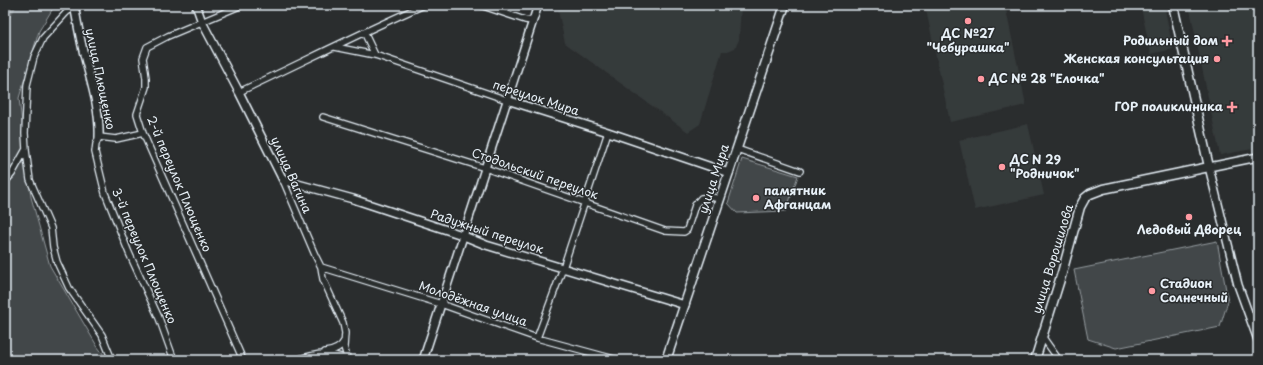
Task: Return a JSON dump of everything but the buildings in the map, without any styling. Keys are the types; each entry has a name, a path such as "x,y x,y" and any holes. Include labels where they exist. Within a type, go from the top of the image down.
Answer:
{"main road":[{"name":"улица Мира","path":"666,360 785,5"},
{"path":"1173,5 1209,166"},
{"name":"улица Ворошилова","path":"1035,360 1062,273 1077,214 1085,198 1090,194 1103,189 1209,166"}],"street":[{"name":"улица Вагина","path":"196,5 202,22 240,92 283,180 321,267 323,279 343,323 345,352 349,360"},
{"path":"202,22 242,5"},
{"path":"240,92 364,32 424,5"},
{"path":"480,5 525,20 533,21"},
{"path":"423,360 538,5"},
{"name":"улица Плющенко","path":"112,360 102,335 69,288 57,262 53,248 51,228 30,180 26,149 25,133 27,84 34,56 43,38 74,6 95,102 100,128 100,137 116,139 143,132"},
{"name":"2-й переулок Плющенко","path":"202,22 149,45 145,50 143,58 146,88 137,114 143,132 243,360"},
{"path":"364,32 375,54"},
{"name":"переулок Мира","path":"335,47 375,54 729,174"},
{"name":"Стодольский переулок","path":"323,117 485,168 665,231 684,232 687,230 695,205 701,198 711,197 720,199"},
{"path":"537,338 608,132"},
{"name":"3-й переулок Плющенко","path":"100,137 96,144 95,152 105,193 131,259 159,318 174,360"},
{"path":"5,182 12,174 26,149"},
{"path":"737,149 800,171"},
{"name":"улица Ворошилова","path":"1209,166 1258,157"},
{"path":"1209,166 1238,285 1258,340"},
{"name":"Радужный переулок","path":"283,180 353,200 486,244 685,305"},
{"name":"Молодёжная улица","path":"321,267 441,304 537,338 618,360"},
{"path":"1042,336 1059,360"},
{"path":"296,360 333,351 345,341"},
{"path":"320,353 336,355 349,360"}],"shaded area":[{"path":"5,5 55,5 39,31 19,98 31,197 50,266 97,346 108,360 5,360"},
{"path":"562,5 741,5 739,40 735,48 728,51 722,51 700,124 688,132 565,43 558,10"},
{"name":"ДС № 28 \"Елочка\"","path":"925,5 1005,5 1026,105 950,122"},
{"path":"1164,5 1173,49 1151,54 1141,8"},
{"name":"Родильный дом","path":"1189,5 1258,5 1258,88 1251,90 1258,125 1258,148 1220,155"},
{"name":"ДС N 29 \"Родничок\"","path":"1028,124 1044,195 975,210 959,140"},
{"path":"742,159 798,176 786,211 737,213 728,203"},
{"name":"Стадион Солнечный","path":"1217,241 1228,301 1220,327 1116,348 1088,339 1074,270"}],"waterway":[{"path":"5,17 12,5"}],"place":[{"name":"ДС №27 \"Чебурашка\"","path":"968,21"},
{"name":"Родильный дом","path":"1227,41"},
{"name":"Женская консультация","path":"1217,59"},
{"name":"ДС № 28 \"Елочка\"","path":"981,79"},
{"name":"ГОР поликлиника","path":"1232,107"},
{"name":"ДС N 29 \"Родничок\"","path":"1002,167"},
{"name":"памятник Афганцам","path":"756,198"},
{"name":"Ледовый Дворец","path":"1189,217"},
{"name":"Стадион Солнечный","path":"1152,291"}]}
